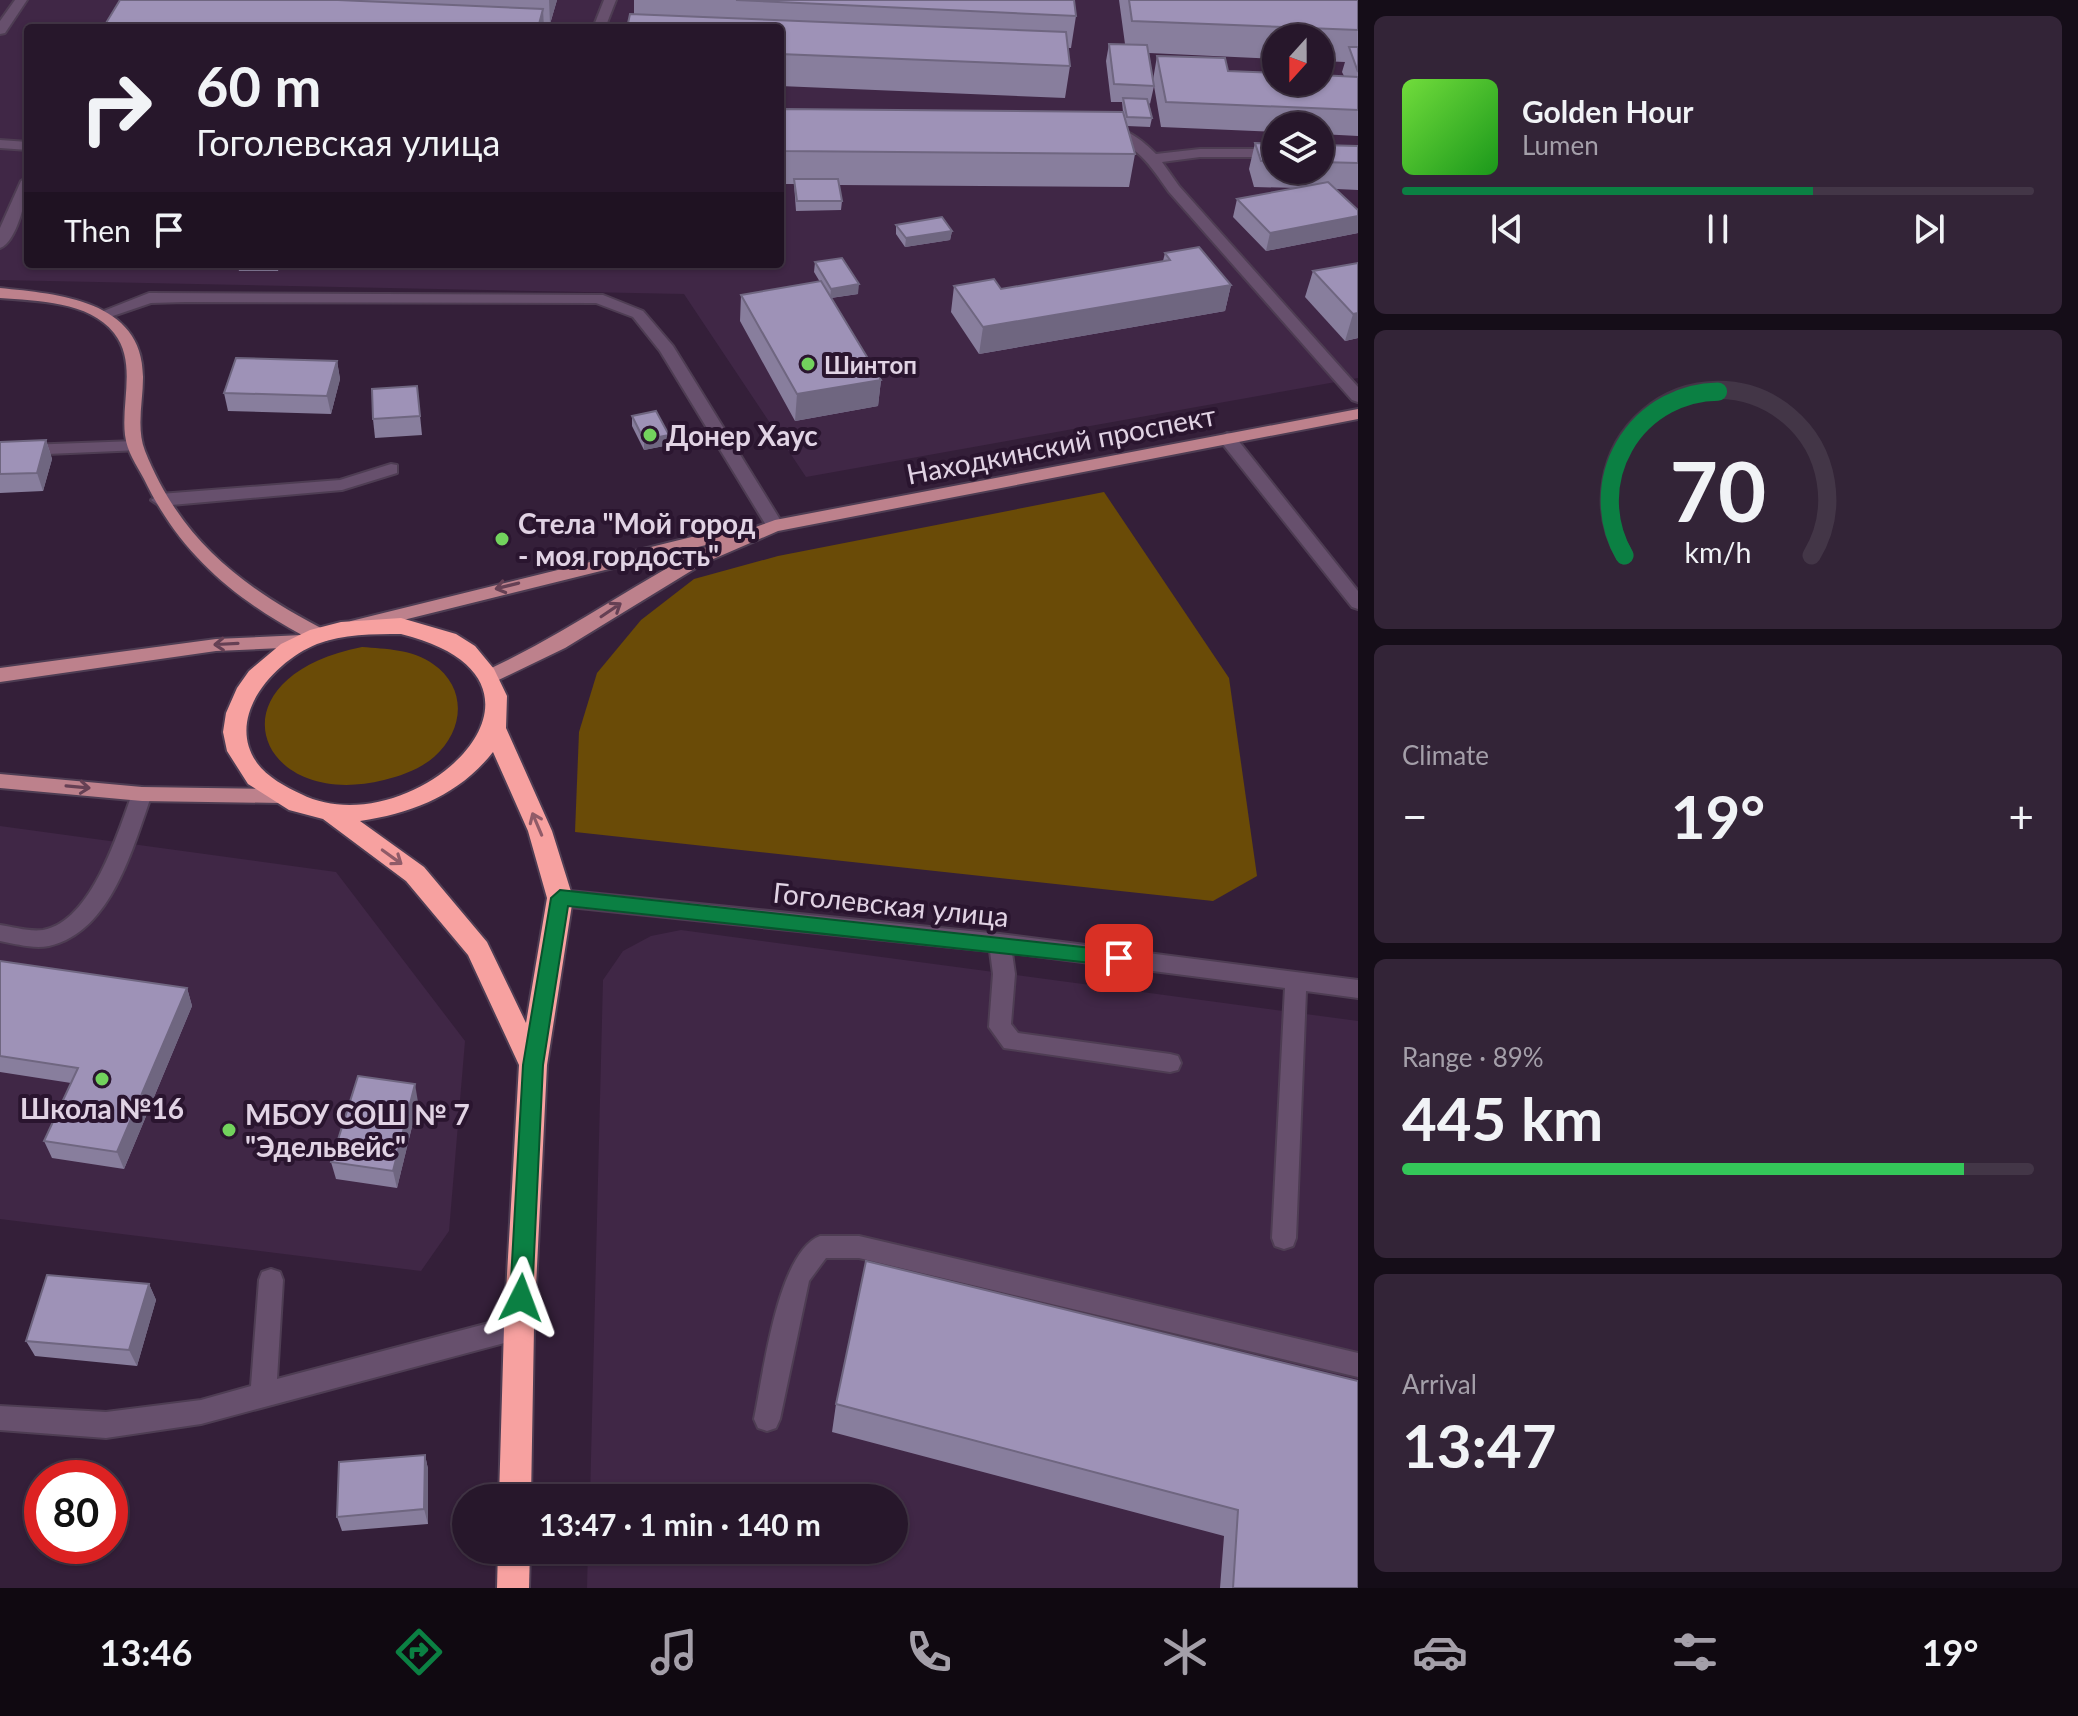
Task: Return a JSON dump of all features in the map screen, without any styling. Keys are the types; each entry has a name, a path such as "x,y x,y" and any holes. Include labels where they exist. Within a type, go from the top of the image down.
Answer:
{"highway":[{"path":"495,730 473,765 434,794 384,810 329,811 281,796 248,770 235,738 241,698 265,665 312,638 349,627 401,626 447,639 479,661 497,694 495,730 540,831 560,898 533,1065 519,1327 515,1484"},
{"path":"329,811 415,874 478,949 533,1065"},
{"path":"513,1588 514,1564"}],"main road":[{"path":"0,293 64,299 104,314 117,325 133,353 135,446 160,500 199,554 229,584 312,638"},
{"name":"Находкинский проспект","path":"775,526 1358,414"},
{"path":"349,627 506,586 775,526"},
{"path":"488,678 545,652 689,560 728,541 775,526"},
{"path":"0,675 216,645 312,638"},
{"path":"0,781 142,794 281,796"}],"street":[{"path":"0,30 21,0"},
{"path":"601,24 610,0"},
{"path":"1092,130 1108,130 1134,140 1153,159 1174,189 1358,397"},
{"path":"0,144 24,146"},
{"path":"1153,159 1200,153 1262,153"},
{"path":"0,244 24,190"},
{"path":"104,314 149,298 185,297 598,298 621,305 638,314 667,349 775,526"},
{"path":"1341,378 1358,374"},
{"path":"1227,438 1358,603"},
{"path":"0,451 135,446"},
{"path":"160,500 283,493 342,485 391,469"},
{"path":"0,933 46,938 66,931 88,913 124,843 142,794"},
{"name":"Гоголевская улица","path":"560,898 1000,943 1358,989"},
{"path":"1000,943 1004,974 1000,1027 1012,1041 1170,1063"},
{"path":"1284,1238 1296,981"},
{"path":"767,1419 798,1277 820,1247 859,1247 1358,1365"},
{"path":"263,1396 271,1280"},
{"path":"0,1418 106,1425 201,1412 519,1327"}],"shaded area":[{"path":"0,0 1358,0 1358,378 806,477 684,294 0,280"},
{"path":"1104,492 1229,678 1257,876 1213,901 575,832 579,732 597,673 641,620 694,579 778,556"},
{"path":"362,647 416,655 444,674 457,697 458,710 451,735 444,747 429,761 410,772 384,780 340,785 305,777 280,760 266,737 267,711 282,685 313,663"},
{"name":"МБОУ СОШ № 7 \"Эдельвейс\"","path":"0,826 336,872 465,1041 449,1231 421,1271 0,1219"},
{"path":"681,930 1358,1021 1358,1588 587,1588 588,1564 908,1564 908,1484 590,1484 603,980 623,951 651,936"}],"building":[{"path":"120,0 338,0 543,9 539,24 106,23"},
{"path":"736,0 1074,0 1076,16"},
{"path":"1129,0 1358,0 1358,30 1334,29 1334,24 1262,26 1132,21"},
{"path":"630,14 1066,32 1070,66 784,54 784,24 628,24"},
{"path":"1109,44 1147,45 1154,86 1114,84"},
{"path":"1349,47 1358,47 1358,72"},
{"path":"1157,56 1225,58 1228,71 1262,72 1262,96 1334,96 1334,76 1358,77 1358,110 1166,102"},
{"path":"1123,98 1147,99 1152,118 1127,117"},
{"path":"784,109 1123,112 1135,154 784,151"},
{"path":"1255,143 1262,143 1261,161"},
{"path":"1334,145 1358,146 1358,163 1334,162"},
{"path":"794,179 838,179 842,201 797,201"},
{"path":"1330,184 1358,210 1358,216 1270,233 1237,199"},
{"path":"942,217 952,231 906,238 896,225"},
{"path":"1199,247 1231,285 983,327 954,286 994,279 1001,289 1170,260 1165,253"},
{"path":"842,258 859,284 831,289 815,262"},
{"path":"1358,263 1358,313 1353,314 1313,271"},
{"name":"Шинтоп","path":"821,281 881,380 797,394 741,295"},
{"path":"236,358 337,361 327,396 224,393"},
{"path":"417,386 420,416 373,419 372,389"},
{"path":"656,411 669,435 644,440 632,416"},
{"path":"46,440 37,473 0,474 0,442"},
{"name":"Школа №16","path":"0,961 187,988 117,1152 44,1141 78,1068 0,1056"},
{"path":"358,1076 415,1084 393,1171 331,1162"},
{"path":"866,1261 1358,1381 1358,1588 1233,1588 1238,1510 836,1404"},
{"path":"47,1275 149,1284 129,1350 26,1341"},
{"path":"425,1455 424,1509 337,1517 339,1462"}],"place":[{"name":"Шинтоп","path":"808,364"},
{"name":"Донер Хаус","path":"650,435"},
{"name":"Стела \"Мой город - моя гордость\"","path":"502,539"},
{"name":"Школа №16","path":"102,1079"},
{"name":"МБОУ СОШ № 7 \"Эдельвейс\"","path":"229,1130"}],"route":[{"path":"521,1298 533,1065 560,898 1119,958"}]}
